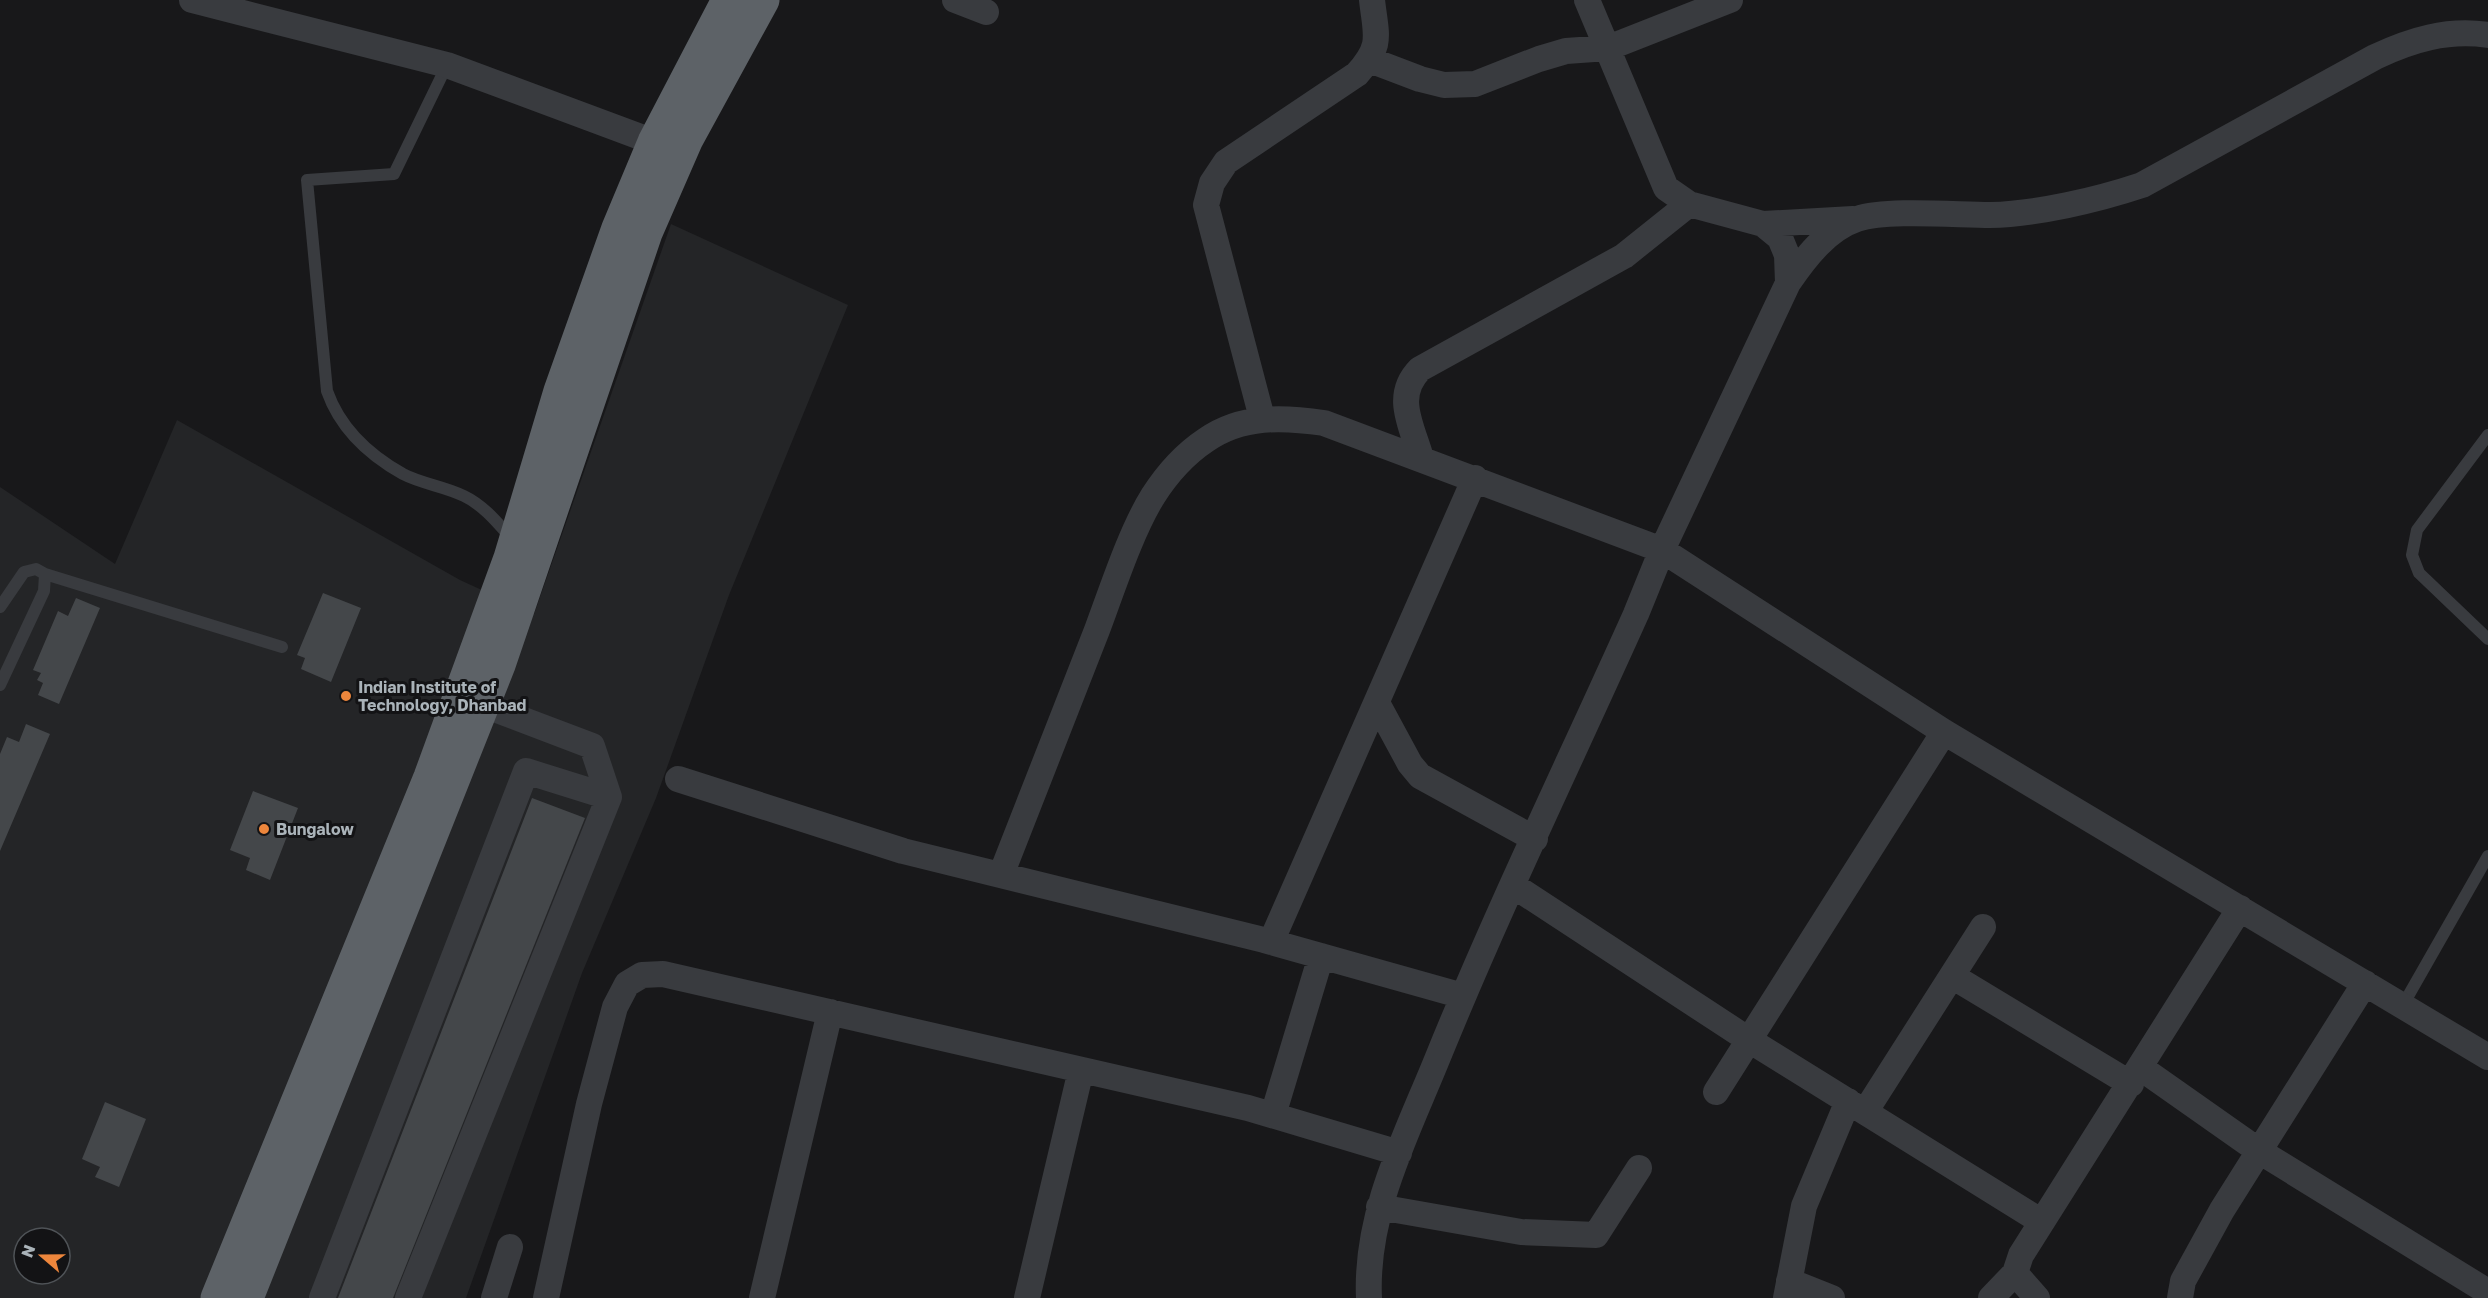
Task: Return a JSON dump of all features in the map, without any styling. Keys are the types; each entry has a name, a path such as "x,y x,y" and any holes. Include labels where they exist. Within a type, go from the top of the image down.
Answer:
{"highway":[{"path":"217,1298 430,777 515,543 589,303 654,142 728,0"},
{"path":"247,1298 484,705 530,582 646,233 687,139 763,0"}],"street":[{"path":"192,0 447,65 654,142"},
{"path":"955,0 986,12"},
{"path":"1262,418 1206,205 1212,183 1226,162 1357,74 1370,60 1377,40 1372,0"},
{"path":"1587,0 1666,188 1689,204 1763,224 1857,219 1876,215 1993,215 2024,212 2118,193 2142,185 2375,57 2405,43 2444,34 2488,35"},
{"path":"1370,60 1420,80 1444,85 1475,84 1539,58 1566,51 1608,48 1730,0"},
{"path":"1421,458 1404,400 1410,379 1420,369 1624,256 1689,204"},
{"path":"1369,1298 1370,1252 1379,1208 1399,1153 1463,996 1662,550 1788,283 1804,259 1820,244 1839,227 1857,219"},
{"path":"1763,224 1780,238 1786,255 1788,283"},
{"path":"1001,875 1123,562 1152,497 1178,463 1207,439 1234,426 1262,418 1324,423 1662,550 1944,732 2366,982 2488,1057"},
{"path":"1271,942 1475,478"},
{"path":"1377,703 1410,764 1420,776 1535,839"},
{"path":"408,1298 609,797 592,746 484,705"},
{"path":"1716,1092 1944,732"},
{"path":"322,1298 526,771 609,797"},
{"path":"678,779 903,850 1271,942 1463,996"},
{"path":"1514,886 1749,1040 2042,1222"},
{"path":"1991,1298 2015,1274 2021,1255 2240,908"},
{"path":"1832,1298 1787,1289 1804,1206 1856,1107 1952,976 1983,927"},
{"path":"1273,1115 1321,956"},
{"path":"546,1298 599,1062 615,1007 627,984 642,975 663,974 1273,1115 1399,1153"},
{"path":"1952,976 2136,1076 2488,1292"},
{"path":"2180,1298 2183,1281 2222,1210 2366,982"},
{"path":"762,1298 830,1012"},
{"path":"1027,1298 1081,1070"},
{"path":"1379,1208 1521,1232 1596,1235 1639,1168"},
{"path":"494,1298 510,1247"},
{"path":"2015,1274 2037,1298"}],"lane":[{"path":"447,65 394,174 307,180 327,391 333,409 349,433 380,459 404,474 471,500 484,508 515,543"},
{"path":"2488,435 2417,530 2412,555 2419,573 2488,639"},
{"path":"0,607 24,572 36,569 45,574 282,647"},
{"path":"0,685 44,591 45,574"},
{"path":"2403,1005 2488,856"}],"shaded area":[{"name":"Indian Institute of Technology, Dhanbad","path":"671,224 848,305 729,595 656,798 582,973 466,1298 0,1298 0,487 115,564 177,420 460,580 534,614"}],"building":[{"path":"323,593 361,608 331,682 301,669 305,658 297,655"},
{"path":"76,598 100,608 59,704 38,695 43,683 37,680 41,673 33,670 58,611 68,616"},
{"path":"26,724 50,734 0,851 0,754 7,737 19,742"},
{"name":"Bungalow","path":"253,791 298,808 270,880 246,870 250,858 230,850"},
{"path":"532,798 585,818 393,1298 338,1298"},
{"path":"105,1102 146,1119 119,1187 95,1177 100,1167 82,1159"}],"place":[{"name":"Indian Institute of Technology, Dhanbad","path":"346,696"},
{"name":"Bungalow","path":"264,829"}]}
